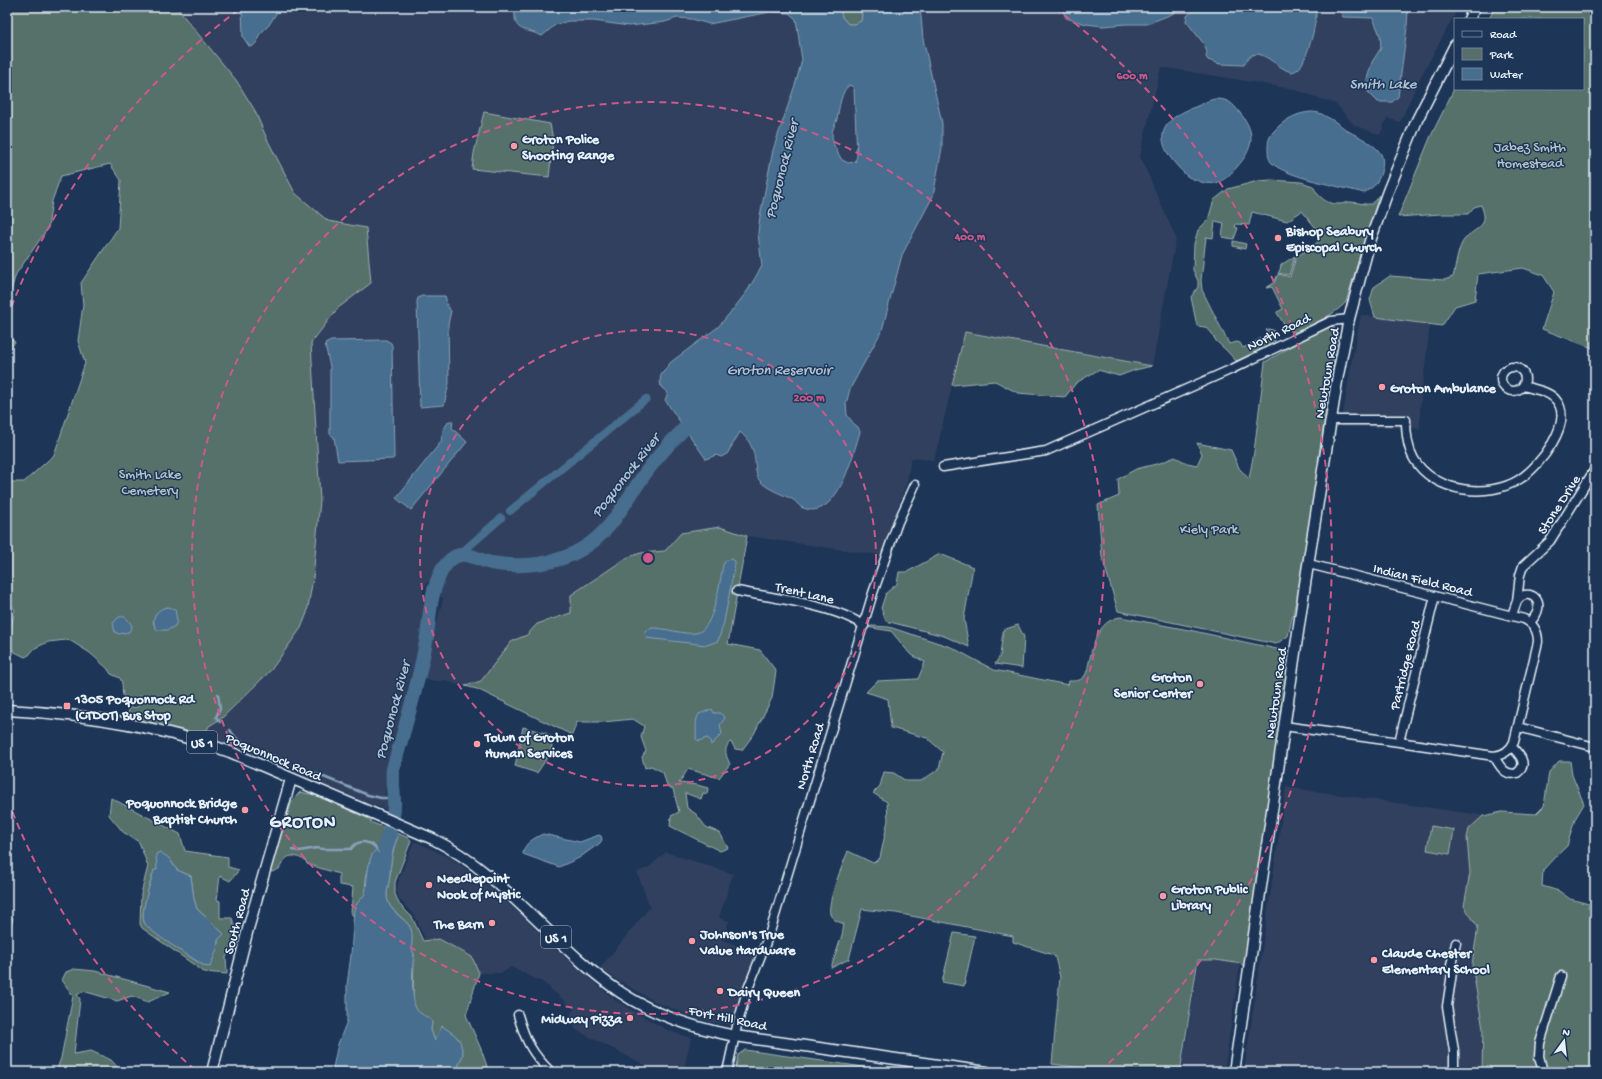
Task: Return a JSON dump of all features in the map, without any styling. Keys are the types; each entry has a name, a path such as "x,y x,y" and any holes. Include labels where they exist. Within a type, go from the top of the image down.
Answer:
{"main road":[{"path":"1470,18 1475,7"},
{"path":"1349,319 1370,241 1388,191 1417,120 1454,47"},
{"name":"Newtown Road","path":"1234,1072 1284,726 1349,319"},
{"name":"Poquonnock Road","path":"7,710 82,717 138,726 173,734 224,750 407,827"},
{"name":"South Road","path":"212,1072 248,929 290,779"},
{"name":"Fort Hill Road","path":"407,827 451,848 482,869 595,973 625,995 676,1021 735,1036 987,1072"}],"street":[{"name":"North Road","path":"943,467 1046,452 1232,370 1331,321 1349,319"},
{"path":"1332,420 1406,420 1409,448 1414,459 1419,466 1434,479 1450,487 1461,489 1482,490 1494,488 1520,479 1534,467 1546,453 1555,438 1561,423 1560,405 1556,399 1544,392 1523,386"},
{"name":"Stone Drive","path":"1512,615 1517,601 1520,575 1523,566 1550,541 1595,469"},
{"name":"North Road","path":"727,1072 746,992 770,932 888,549 914,485"},
{"name":"Indian Field Road","path":"1309,564 1512,615 1530,622"},
{"name":"Trent Lane","path":"737,591 785,600 838,613 852,618 864,626"},
{"path":"1284,726 1494,756 1502,754 1512,747 1538,642 1537,632 1530,622 1537,613 1539,607 1538,602 1534,597 1524,595 1520,596 1517,601"},
{"name":"Partridge Road","path":"1399,742 1434,596"},
{"path":"1518,727 1595,747"},
{"path":"1494,756 1500,767 1506,772 1509,774 1517,773 1522,768 1522,760 1520,755 1512,747"},
{"path":"1454,1072 1454,1051 1447,1006 1452,973 1451,965 1456,942"},
{"path":"1543,1072 1539,1056 1540,1043 1562,976"},
{"path":"518,1015 525,1037 534,1054 551,1072"}],"shaded area":[{"path":"176,7 1459,7 1420,78 1400,122 1387,118 1380,135 1354,125 1336,104 1293,89 1161,67 1140,156 1176,238 1152,366 965,332 934,460 911,458 907,482 880,555 747,536 725,660 600,669 572,735 477,689 445,680 438,681 422,679 443,599 428,581 423,590 423,633 407,690 385,792 388,810 345,795 204,735 209,726 222,718 271,670 267,139 254,109 236,80"},
{"path":"1361,315 1430,325 1420,408 1420,428 1341,427"},
{"name":"Claude Chester Elementary School","path":"1286,787 1544,824 1514,1072 1244,1072"},
{"path":"414,842 417,842 450,858 478,877 519,913 563,956 616,1001 669,1031 691,1038 683,1072 655,1070 576,1030 569,1017 574,1009 544,983 511,967 502,973 479,973 472,957 426,941 415,916 399,899 397,890 399,879"},
{"path":"666,852 733,874 719,918 729,921 722,940 757,953 741,995 734,1021 731,1025 696,1018 656,1002 600,968 650,907 637,872 648,868"},
{"path":"1200,957 1240,964 1224,1072 1181,1072"}],"green space":[{"name":"Smith Lake Cemetery","path":"7,7 176,7 236,80 254,109 267,139 295,193 328,221 366,228 371,283 338,308 311,343 320,500 313,578 307,613 301,628 271,670 222,718 209,726 204,735 126,717 130,708 138,707 140,695 134,704 127,703 123,696 120,678 111,674 107,668 90,653 71,641 66,640 48,642 35,648 25,657 13,651 10,641 15,610 11,604 7,603 7,482 24,482 54,455 85,363 78,341 83,305 81,283 118,228 121,180 110,164 61,176 52,201 48,228 16,274 7,304","holes":["175,612 176,621 155,627 153,621"]},
{"path":"840,7 860,7 862,16 861,22 848,24 842,17"},
{"name":"Jabez Smith Homestead","path":"1495,7 1595,7 1595,349 1542,329 1554,292 1543,275 1523,268 1478,274 1475,300 1455,306 1442,326 1375,317 1370,300 1374,287 1390,276 1444,280 1453,277 1462,243 1482,224 1484,219 1484,213 1481,205 1474,207 1468,214 1398,217 1430,138 1454,89 1584,90 1584,18 1490,18"},
{"name":"Groton Police Shooting Range","path":"484,112 550,124 553,140 549,177 472,169 474,153"},
{"path":"1271,180 1301,182 1313,186 1320,197 1327,202 1335,204 1350,202 1372,204 1379,195 1346,302 1330,315 1295,332 1287,329 1277,313 1283,309 1272,287 1266,288 1274,283 1278,274 1290,277 1296,257 1317,243 1320,237 1320,230 1315,227 1302,211 1287,221 1252,212 1249,225 1236,224 1235,227 1238,228 1234,239 1222,237 1224,223 1215,221 1213,238 1206,237 1201,280 1202,290 1229,344 1237,342 1240,343 1243,348 1268,335 1266,330 1268,329 1273,330 1275,334 1275,342 1247,357 1236,361 1216,341 1211,332 1205,327 1197,326 1191,297 1198,287 1198,281 1193,270 1194,244 1198,230 1208,220 1214,200 1228,189 1258,181"},
{"path":"1233,241 1246,244 1245,249 1233,246"},
{"path":"1295,256 1289,275 1278,273 1281,265"},
{"name":"Kiely Park","path":"1332,326 1337,332 1337,339 1318,461 1322,463 1303,601 1296,600 1288,636 1276,644 1118,611 1102,557 1098,505 1119,496 1118,479 1136,469 1160,463 1175,457 1187,463 1197,465 1202,454 1197,443 1231,450 1239,468 1249,479 1254,452 1265,362 1325,327"},
{"path":"965,332 1152,366 1119,376 1098,370 1076,383 1065,397 1018,393 995,381 952,385"},
{"path":"7,336 15,342 7,352"},
{"path":"720,527 747,536 728,644 760,650 776,671 772,698 754,734 742,750 735,749 730,742 726,747 727,758 730,764 719,778 688,769 679,783 708,788 707,794 703,793 701,799 685,793 687,808 696,814 706,827 720,833 728,848 720,851 670,826 671,816 679,812 673,789 667,786 663,772 651,766 645,768 642,757 646,751 641,737 644,726 633,719 603,722 577,722 572,735 477,689 465,686 481,681 512,641 527,635 537,624 571,613 571,595 628,557 641,553 665,551 681,533"},
{"path":"940,554 973,567 964,619 969,647 944,636 886,621 881,608 886,593 897,584 899,572 907,572"},
{"path":"1120,617 1295,653 1250,965 1244,964 1242,966 1242,964 1216,960 1198,960 1180,1072 1112,1072 1052,1064 1060,977 1055,957 1053,955 1013,942 1013,936 896,913 862,909 849,959 831,968 844,924 832,918 830,914 831,900 848,851 873,863 880,858 888,820 887,802 873,793 880,786 884,772 894,773 906,781 921,781 939,769 943,752 927,738 891,728 888,699 866,692 877,681 918,679 925,662 910,654 891,631 866,627 889,627 951,647 994,670 1068,685 1069,681 1079,680 1084,677 1087,672 1092,648 1098,634 1106,623"},
{"path":"1018,625 1024,637 1022,668 995,664 1000,656 1003,630"},
{"path":"523,727 546,733 553,738 551,752 537,773 515,766"},
{"path":"1559,761 1570,761 1572,775 1584,804 1575,819 1567,846 1543,870 1542,886 1559,891 1570,899 1589,904 1588,908 1595,910 1595,1072 1482,1072 1483,1029 1472,965 1478,927 1464,906 1470,873 1467,838 1469,829 1483,816 1502,812 1536,814 1544,806 1549,772"},
{"path":"300,792 315,795 371,820 370,822 383,827 383,841 372,855 366,878 365,894 356,905 354,917 351,913 353,887 339,885 339,874 307,864 306,861 293,856 290,856 284,860 279,869 272,872 269,871 292,801"},
{"path":"111,798 180,834 185,851 228,857 228,867 239,870 230,881 220,876 217,900 220,901 220,918 232,918 235,929 234,943 226,957 227,974 204,972 142,928 140,924 141,894 148,866 139,842 123,832 109,815","holes":["169,858 177,870 191,876 197,909 224,934 218,940 207,967 163,939 144,922 143,911 154,871 157,870"]},
{"path":"1431,826 1454,830 1450,854 1427,850"},
{"path":"399,834 409,838 411,841 395,882 395,894 399,904 412,917 423,941 439,939 472,957 479,973 466,1015 489,1072 456,1072 463,1054 459,1039 442,1026 435,1041 431,1030 432,1022 417,1011 413,1003 414,954 412,948 412,933 408,924 393,910 389,904 387,896 391,863 395,843"},
{"path":"7,913 13,918 10,931 7,933"},
{"path":"954,933 975,936 964,986 942,982"},
{"path":"74,969 95,971 170,992 148,1002 132,996 117,1001 83,991 77,995 80,999 74,1054 91,1051 111,1060 122,1072 56,1072 61,1058 73,996 62,980 66,972"},
{"path":"745,1050 899,1072 735,1072 738,1055"}],"water":[{"path":"242,7 280,7 269,25 259,35 257,42 252,47 249,46 243,37"},
{"name":"Groton Reservoir","path":"515,7 840,7 842,17 848,24 855,24 861,21 862,16 860,7 920,7 923,39 942,123 942,148 933,196 902,255 882,330 850,389 846,404 847,415 858,427 860,432 848,470 834,497 824,506 814,510 801,507 793,500 762,484 756,474 752,448 740,432 727,454 721,457 716,455 706,459 665,400 668,393 661,387 660,381 661,375 671,362 718,327 748,290 762,266 758,233 760,216 773,150 802,60 796,19 789,13 770,12 709,24 692,19 677,18 665,22 629,26 594,21 568,21 555,25 542,36 518,26 515,16","holes":["850,85 854,88 857,156 855,162 848,163 842,160 838,154 834,145 832,134 844,91"]},
{"path":"1061,7 1181,7 1172,14 1147,24 1103,26 1086,24 1066,18"},
{"path":"1197,7 1316,7 1314,29 1303,62 1298,69 1292,72 1286,70 1266,57 1254,54 1249,57 1244,65 1220,64 1208,60 1206,57 1207,52 1204,44 1186,21 1187,16"},
{"name":"Smith Lake","path":"1338,7 1408,7 1407,27 1398,97 1392,102 1378,102 1367,91 1367,79 1372,62 1381,48 1380,35 1373,18 1343,17"},
{"path":"1215,99 1230,102 1235,107 1249,127 1251,141 1247,154 1229,175 1217,183 1207,183 1187,176 1177,166 1169,156 1164,146 1163,137 1165,128 1181,113"},
{"path":"1311,112 1320,113 1331,119 1348,131 1370,143 1381,154 1383,161 1378,180 1364,193 1301,177 1278,167 1269,159 1268,143 1274,131 1291,118 1300,114"},
{"path":"422,296 445,296 447,306 451,311 448,324 449,383 444,405 420,407 417,301 418,298"},
{"path":"386,340 391,343 392,346 394,458 338,461 334,437 330,434 330,367 325,344 331,341"},
{"path":"449,421 453,421 452,428 467,442 411,510 396,498 441,442 443,430"},
{"path":"732,559 735,561 735,564 724,622 718,641 707,645 646,638 645,632 653,628 691,633 696,633 702,630 712,615 723,565 726,560"},
{"path":"168,607 175,609 177,621 175,626 168,630 157,630 154,622 155,615 161,609"},
{"path":"119,617 125,618 130,622 132,626 129,632 119,634 115,632 113,623"},
{"path":"712,709 714,713 720,713 725,718 720,725 722,734 711,745 710,740 707,738 699,741 696,739 696,726 699,714"},
{"path":"383,827 399,834 395,843 391,863 387,896 391,907 408,924 411,930 412,948 414,954 412,974 415,1006 419,1012 429,1018 432,1022 431,1030 435,1041 442,1026 455,1035 460,1041 463,1054 456,1072 332,1072 338,1044 347,1021 347,985 351,955 354,909 365,894 370,860 374,852 382,843 384,834"},
{"path":"543,834 580,842 599,835 601,836 602,840 579,858 559,867 523,854 523,850 527,844"},
{"path":"160,852 169,858 177,870 191,876 197,909 224,934 218,940 217,949 210,967 205,966 172,945 154,932 144,922 143,911 146,896 154,870 157,870 156,854"}],"waterway":[{"path":"510,511 646,399"},
{"name":"Poquonock River","path":"384,848 394,812 392,779 393,769 421,667 434,591 444,567 449,561 458,555 472,556 491,563 526,565 561,559 582,549 603,533 611,524 653,463 677,435 698,416"},
{"path":"459,555 501,518"},
{"path":"218,694 220,708 216,717 220,722"},
{"path":"230,730 236,738 249,746 289,763"},
{"path":"233,742 236,738"},
{"path":"304,769 368,795 381,798 394,798"},
{"path":"293,850 299,851 317,848 351,849 358,843 365,842 373,845 379,852"}],"place":[{"name":"Groton Police Shooting Range","path":"514,146"},
{"name":"Bishop Seabury Episcopal Church","path":"1278,238"},
{"name":"Groton Ambulance","path":"1382,387"},
{"name":"Groton Senior Center","path":"1200,684"},
{"name":"1305 Poquonnock Rd (CTDOT) Bus Stop","path":"67,706"},
{"name":"Town of Groton Human Services","path":"477,744"},
{"name":"Poquonnock Bridge Baptist Church","path":"245,810"},
{"name":"Needlepoint Nook of Mystic","path":"429,885"},
{"name":"Groton Public Library","path":"1163,896"},
{"name":"The Barn","path":"492,923"},
{"name":"Johnson's True Value Hardware","path":"692,941"},
{"name":"Claude Chester Elementary School","path":"1374,960"},
{"name":"Dairy Queen","path":"720,991"},
{"name":"Midway Pizza","path":"630,1018"}],"district":[{"name":"GROTON","path":"303,821"}]}
